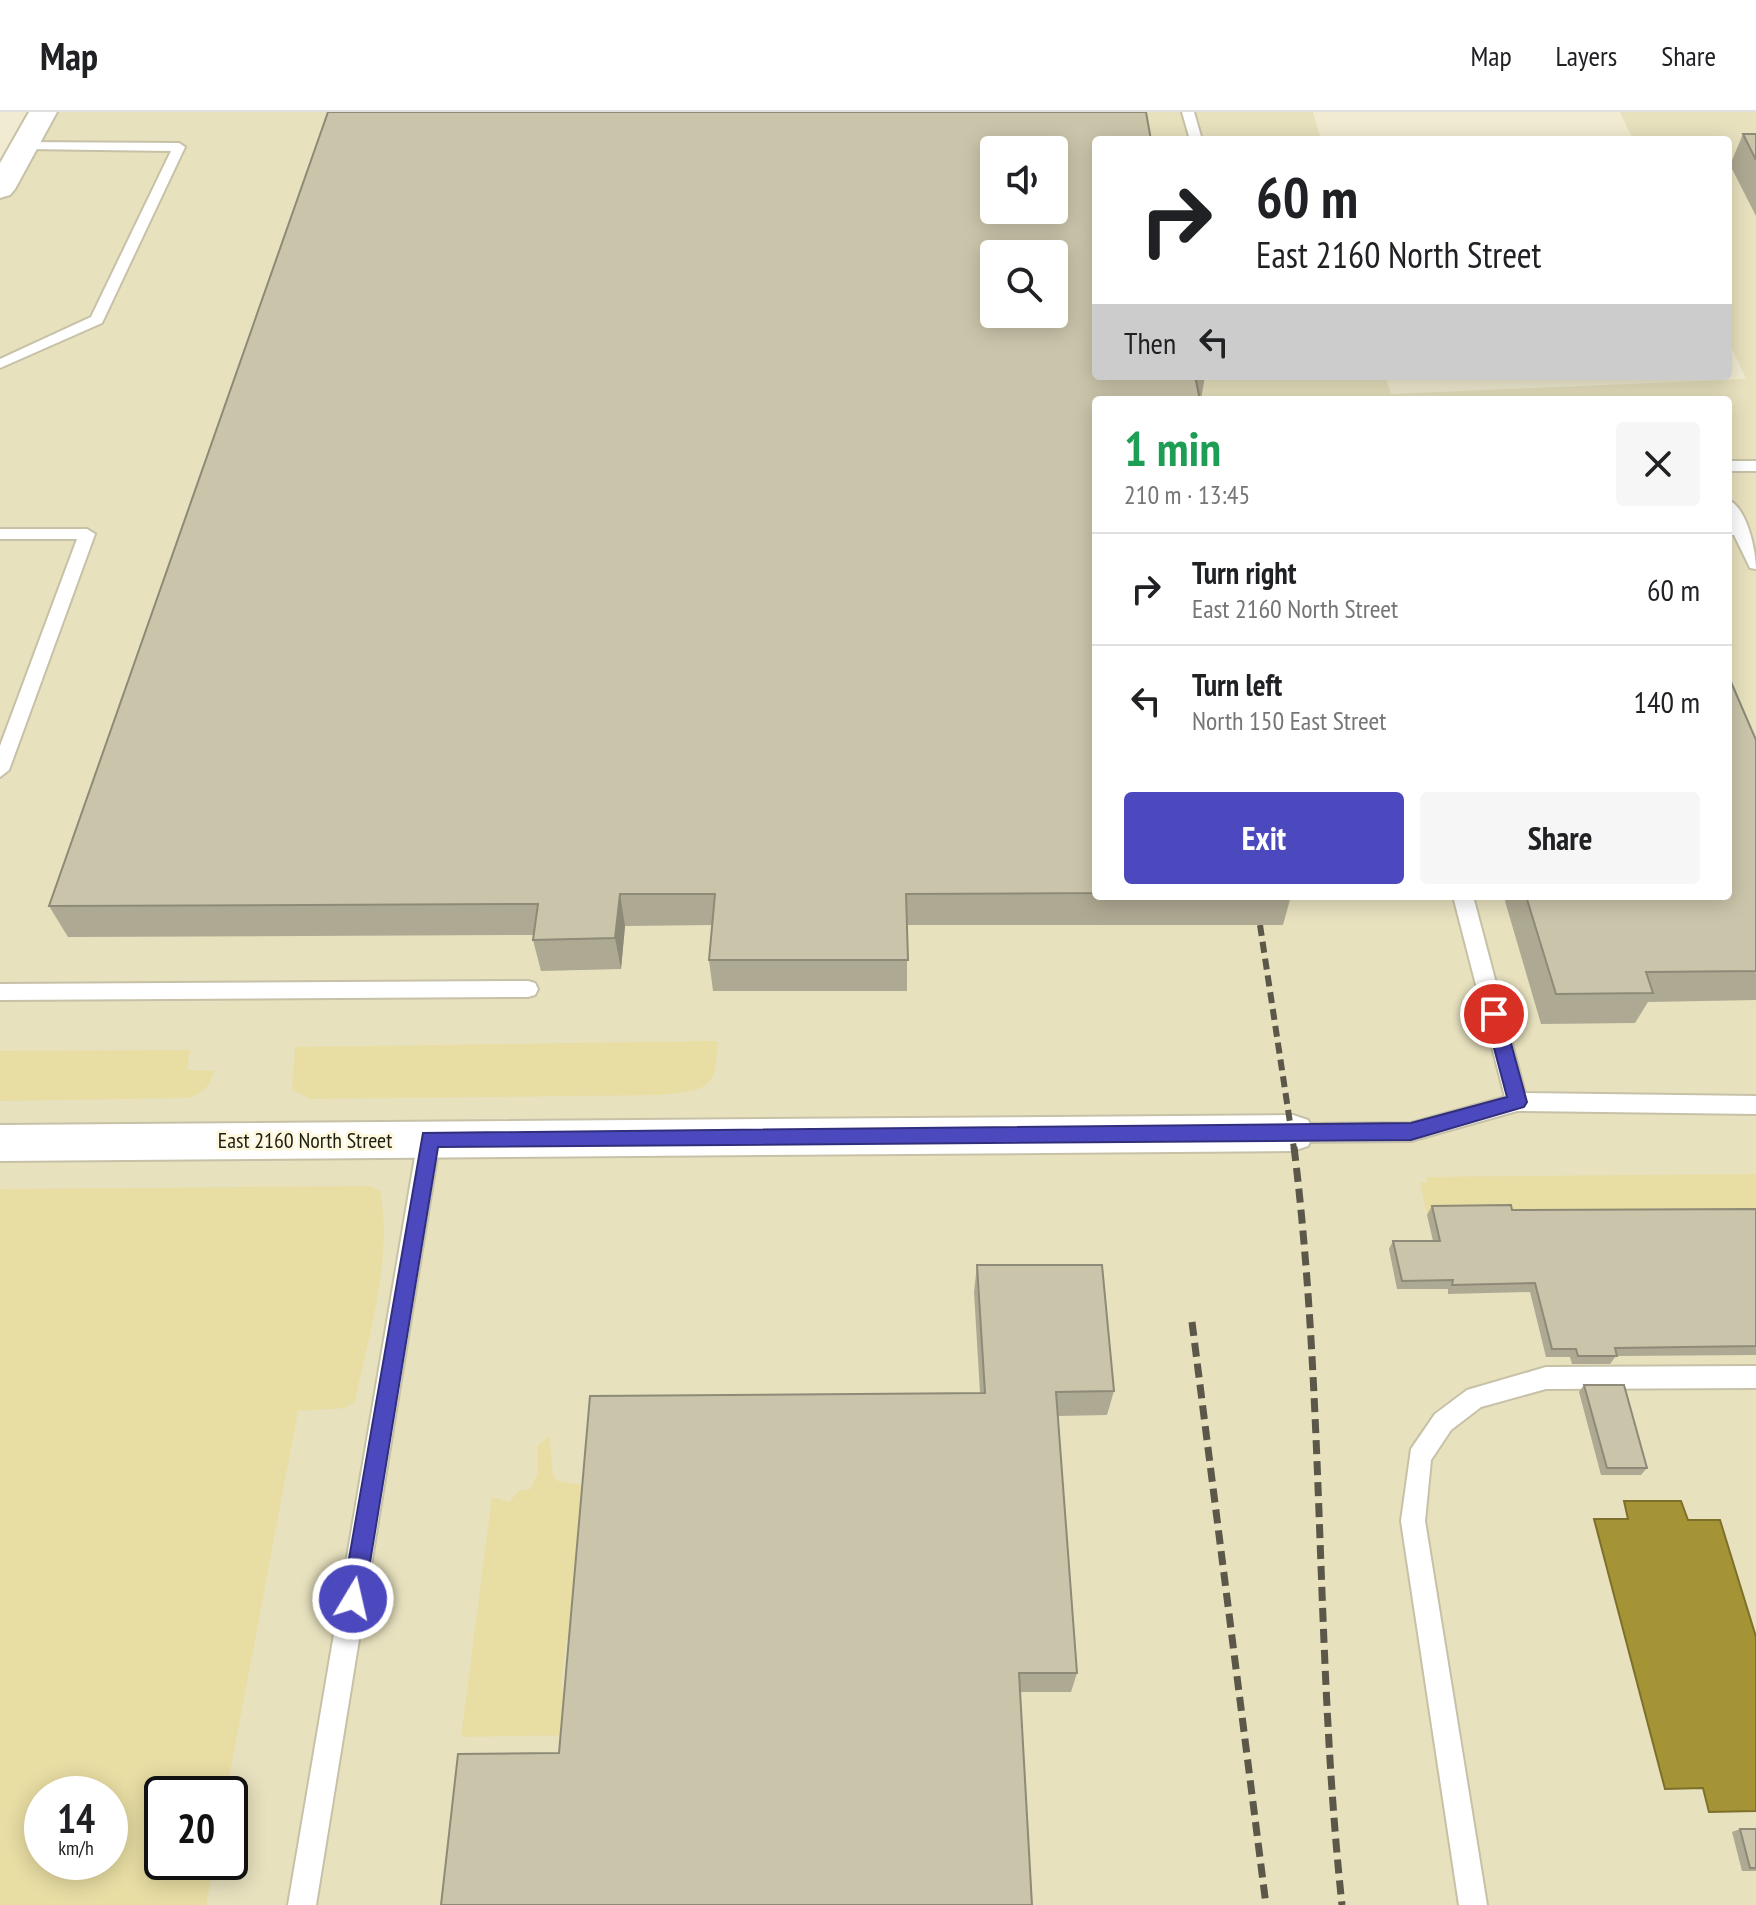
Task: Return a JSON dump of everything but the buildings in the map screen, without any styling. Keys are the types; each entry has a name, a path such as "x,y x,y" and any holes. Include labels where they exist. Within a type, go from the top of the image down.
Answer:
{"main road":[{"path":"0,189 43,112"}],"street":[{"name":"East 2160 North Street","path":"0,1143 1293,1133"}],"lane":[{"path":"1188,112 1195,136"},
{"path":"0,364 97,320 179,147 26,145"},
{"path":"1732,466 1756,466"},
{"path":"1734,530 1756,564"},
{"path":"0,534 87,534 0,770"},
{"path":"1464,900 1517,1102"},
{"path":"0,992 528,989"},
{"name":"East 2160 North Street","path":"1293,1133 1411,1132 1517,1102 1756,1105"},
{"path":"302,1905 429,1139"},
{"path":"1473,1905 1413,1521 1419,1457 1443,1422 1475,1398 1546,1378 1756,1377"}],"shaded area":[{"path":"37,112 1313,112 1320,136 1092,136 1092,380 1386,380 1391,394 1746,379 1732,349 1732,136 1631,136 1620,112 1756,112 1756,1905 0,1905 0,180"},
{"path":"717,1041 715,1070 706,1085 660,1095 311,1099 292,1090 295,1047"},
{"path":"190,1050 187,1070 214,1071 205,1089 188,1098 0,1101 0,1051"},
{"path":"1756,1174 1756,1217 1427,1215 1420,1183 1427,1182 1427,1177"},
{"path":"369,1186 380,1190 384,1243 378,1296 355,1401 345,1408 298,1411 229,1776 144,1776 144,1880 211,1880 206,1905 0,1905 0,1189"},
{"path":"549,1437 553,1474 557,1481 592,1487 579,1640 566,1640 561,1690 575,1691 572,1735 461,1737 492,1497 509,1502 520,1490 531,1489 538,1472 538,1445"},
{"path":"1624,1501 1681,1501 1688,1520 1720,1520 1756,1637 1756,1811 1709,1812 1703,1788 1665,1789 1594,1519 1628,1519"}],"railway":[{"path":"1260,925 1294,1149"},
{"path":"1294,1147 1311,1336 1327,1716 1342,1905"},
{"path":"1192,1322 1266,1905"}],"route":[{"path":"353,1599 429,1139 1411,1132 1517,1102 1494,1014"}]}
